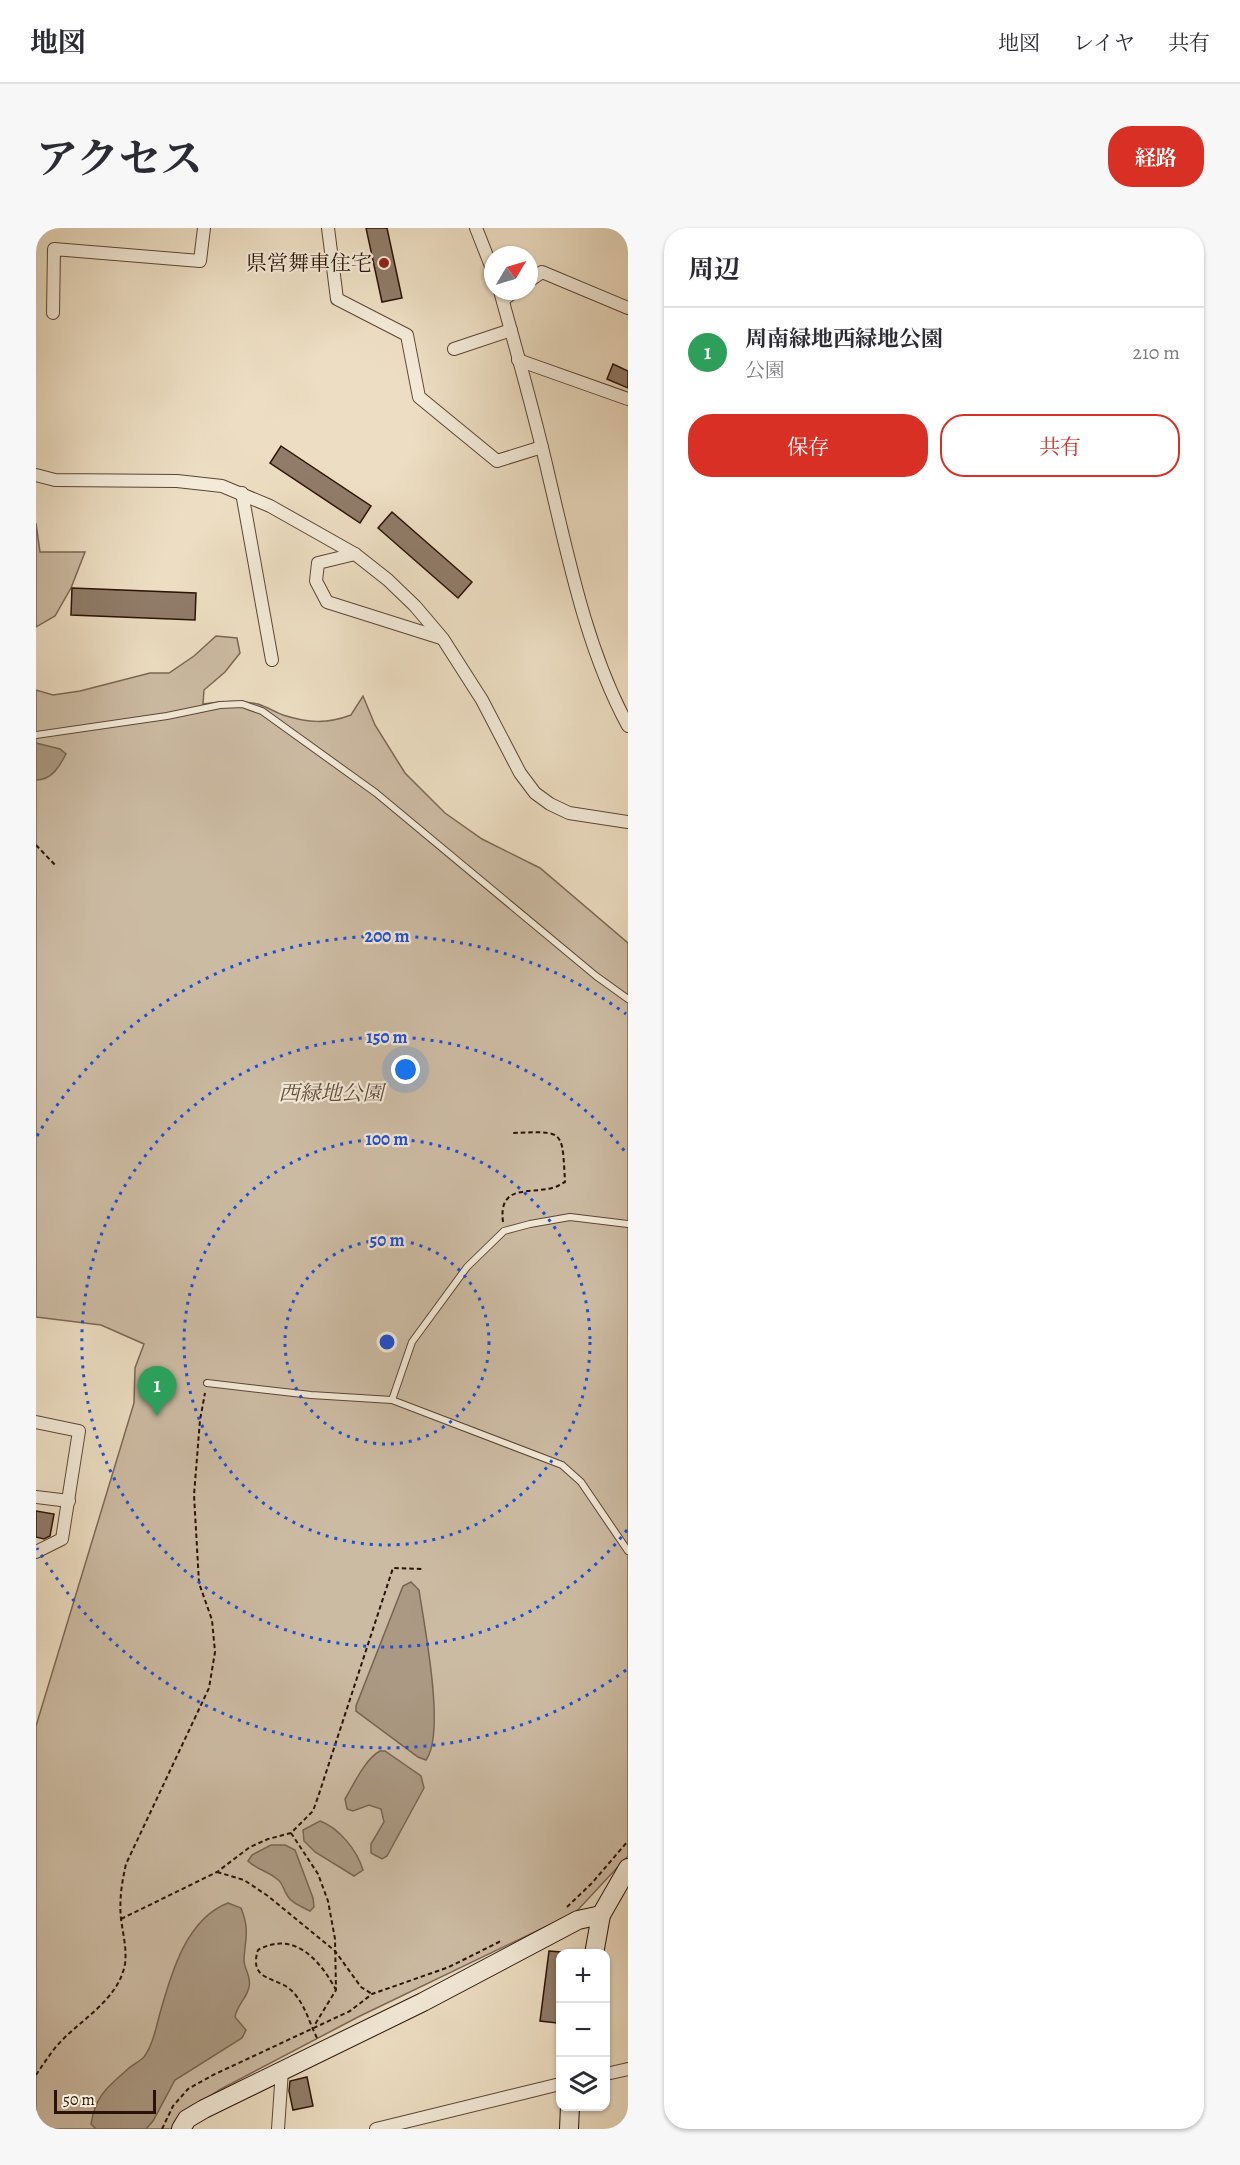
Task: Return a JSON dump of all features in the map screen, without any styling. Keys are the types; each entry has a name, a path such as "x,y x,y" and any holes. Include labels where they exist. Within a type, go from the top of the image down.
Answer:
{"street":[{"path":"53,313 54,249 200,261 204,228"},
{"path":"328,228 337,299 407,335 419,397 497,461 542,447"},
{"path":"476,228 484,248"},
{"path":"538,275 542,272 628,308"},
{"path":"503,300 584,616 623,707 628,726"},
{"path":"454,349 511,330"},
{"path":"518,360 628,399"},
{"path":"36,475 55,480 177,481 222,486 270,506 355,554 388,580 415,606 443,639 482,700 520,773 535,793 568,813 628,822"},
{"path":"242,493 272,660"},
{"path":"355,554 318,563 316,581 327,602 443,639"},
{"path":"36,1422 79,1431 62,1539 36,1552"},
{"path":"36,1497 69,1500"},
{"path":"595,1949 601,1915 628,1868"},
{"path":"182,2129 187,2119 204,2109 423,2002 578,1920 601,1915"},
{"path":"278,2129 282,2070"},
{"path":"610,2073 628,2070"},
{"path":"376,2129 556,2085"},
{"path":"569,2129 570,2111"}],"lane":[{"path":"36,735 167,716 220,705 242,704 262,711 376,794 596,976 628,999"},
{"path":"392,1400 412,1342 467,1267 504,1231 570,1217 628,1224"},
{"path":"207,1383 311,1395 392,1400 562,1466 581,1482 628,1551"}],"path":[{"path":"36,845 56,866"},
{"path":"504,1231 502,1215 508,1197 516,1192 554,1188 565,1182 561,1139 554,1133 512,1133"},
{"path":"36,2075 55,2048 103,2002 118,1984 125,1965 125,1936 121,1919 120,1892 126,1864 209,1688 215,1652 212,1620 199,1582 194,1495 200,1420 207,1383"},
{"path":"121,1919 217,1872 250,1847 291,1833 313,1811 393,1568 423,1569"},
{"path":"291,1833 318,1874 328,1901 335,1951 336,1990 312,2028"},
{"path":"561,1912 592,1883 628,1841"},
{"path":"217,1872 244,1880 291,1915 335,1951 356,1980 372,1994"},
{"path":"162,2129 173,2106 188,2089 213,2075 350,2011 372,1994 449,1967 510,1937"},
{"path":"312,2028 302,2003 291,1989 268,1980 259,1971 255,1960 258,1950 268,1944 290,1944 311,1956 323,1968 336,1990"}],"green space":[{"path":"36,523 40,552 85,552 71,588 55,616 36,627"},
{"name":"西緑地公園","path":"216,636 237,638 240,653 225,672 204,690 203,704 230,701 251,703 292,718 326,721 351,715 363,696 375,725 405,773 445,813 482,839 540,868 628,943 628,1856 576,1912 360,2016 221,2089 189,2109 174,2129 36,2129 36,1726 134,1403 135,1368 144,1344 101,1325 36,1317 36,690 53,695 80,691 150,673 169,673 194,656"}],"shaded area":[{"path":"36,743 60,749 66,754 51,775 36,780"},
{"path":"411,1582 419,1590 432,1678 434,1727 432,1746 426,1760 418,1757 356,1711 403,1586"},
{"path":"380,1751 385,1751 421,1776 424,1788 387,1856 382,1859 371,1853 371,1844 384,1822 381,1809 369,1805 353,1811 347,1809 345,1799 365,1766"},
{"path":"320,1821 340,1834 356,1855 363,1870 354,1876 315,1852 304,1841 303,1830"},
{"path":"271,1845 285,1845 295,1850 313,1898 314,1907 310,1911 291,1900 279,1881 248,1861 252,1855"},
{"path":"228,1903 241,1908 246,1929 244,1960 250,1983 235,2017 246,2030 242,2038 175,2080 153,2121 146,2129 96,2129 91,2124 100,2098 115,2081 144,2057 150,2047 169,1982 182,1949 201,1921"}],"building":[{"name":"県営舞車住宅","path":"366,228 387,228 402,298 382,302"},
{"path":"613,364 628,371 628,388 607,379"},
{"path":"281,446 371,506 360,523 270,463"},
{"path":"392,512 472,582 458,598 378,528"},
{"path":"72,588 196,593 195,620 71,615"},
{"path":"36,1511 54,1514 50,1536 44,1539 36,1537"},
{"path":"549,1951 556,1952 556,2023 540,2021"},
{"path":"307,2077 313,2106 293,2110 289,2091 290,2081"}],"place":[{"name":"県営舞車住宅","path":"384,263"},
{"name":"周南緑地西緑地公園","path":"157,1416"}]}
